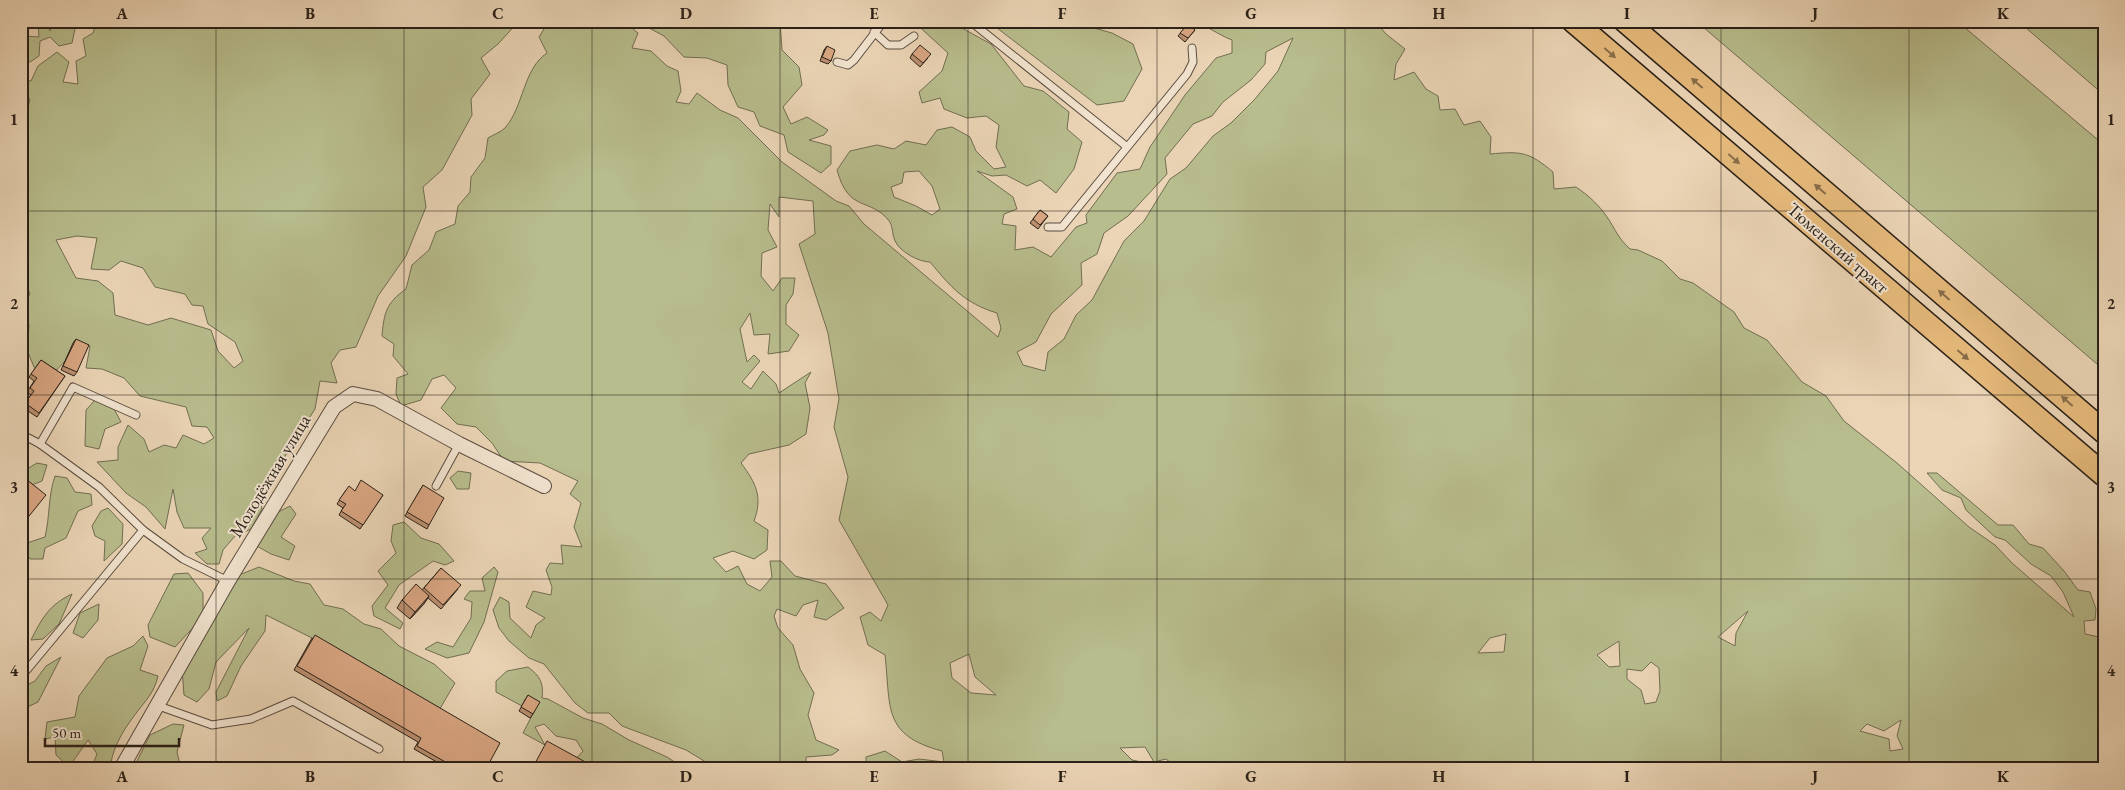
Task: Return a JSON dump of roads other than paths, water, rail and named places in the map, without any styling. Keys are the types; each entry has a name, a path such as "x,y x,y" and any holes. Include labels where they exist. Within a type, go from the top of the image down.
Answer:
{"main road":[{"name":"Тюменский тракт","path":"1573,21 2104,475"},
{"name":"Тюменский тракт","path":"1625,21 2104,432"}],"street":[{"name":"Молодёжная улица","path":"121,769 228,581 334,406 353,394 377,399 459,444 544,486"}],"lane":[{"path":"837,62 848,64 854,60 884,21"},
{"path":"970,21 1126,146"},
{"path":"874,32 888,45 901,45 914,36"},
{"path":"1048,227 1062,227 1126,146 1187,74 1193,62 1192,48"},
{"path":"40,444 73,387 136,415"},
{"path":"21,434 40,444 99,487 143,530 182,559 228,581"},
{"path":"436,486 459,444"},
{"path":"21,677 143,530"},
{"path":"156,705 212,726 251,719 293,701 379,749"}]}
